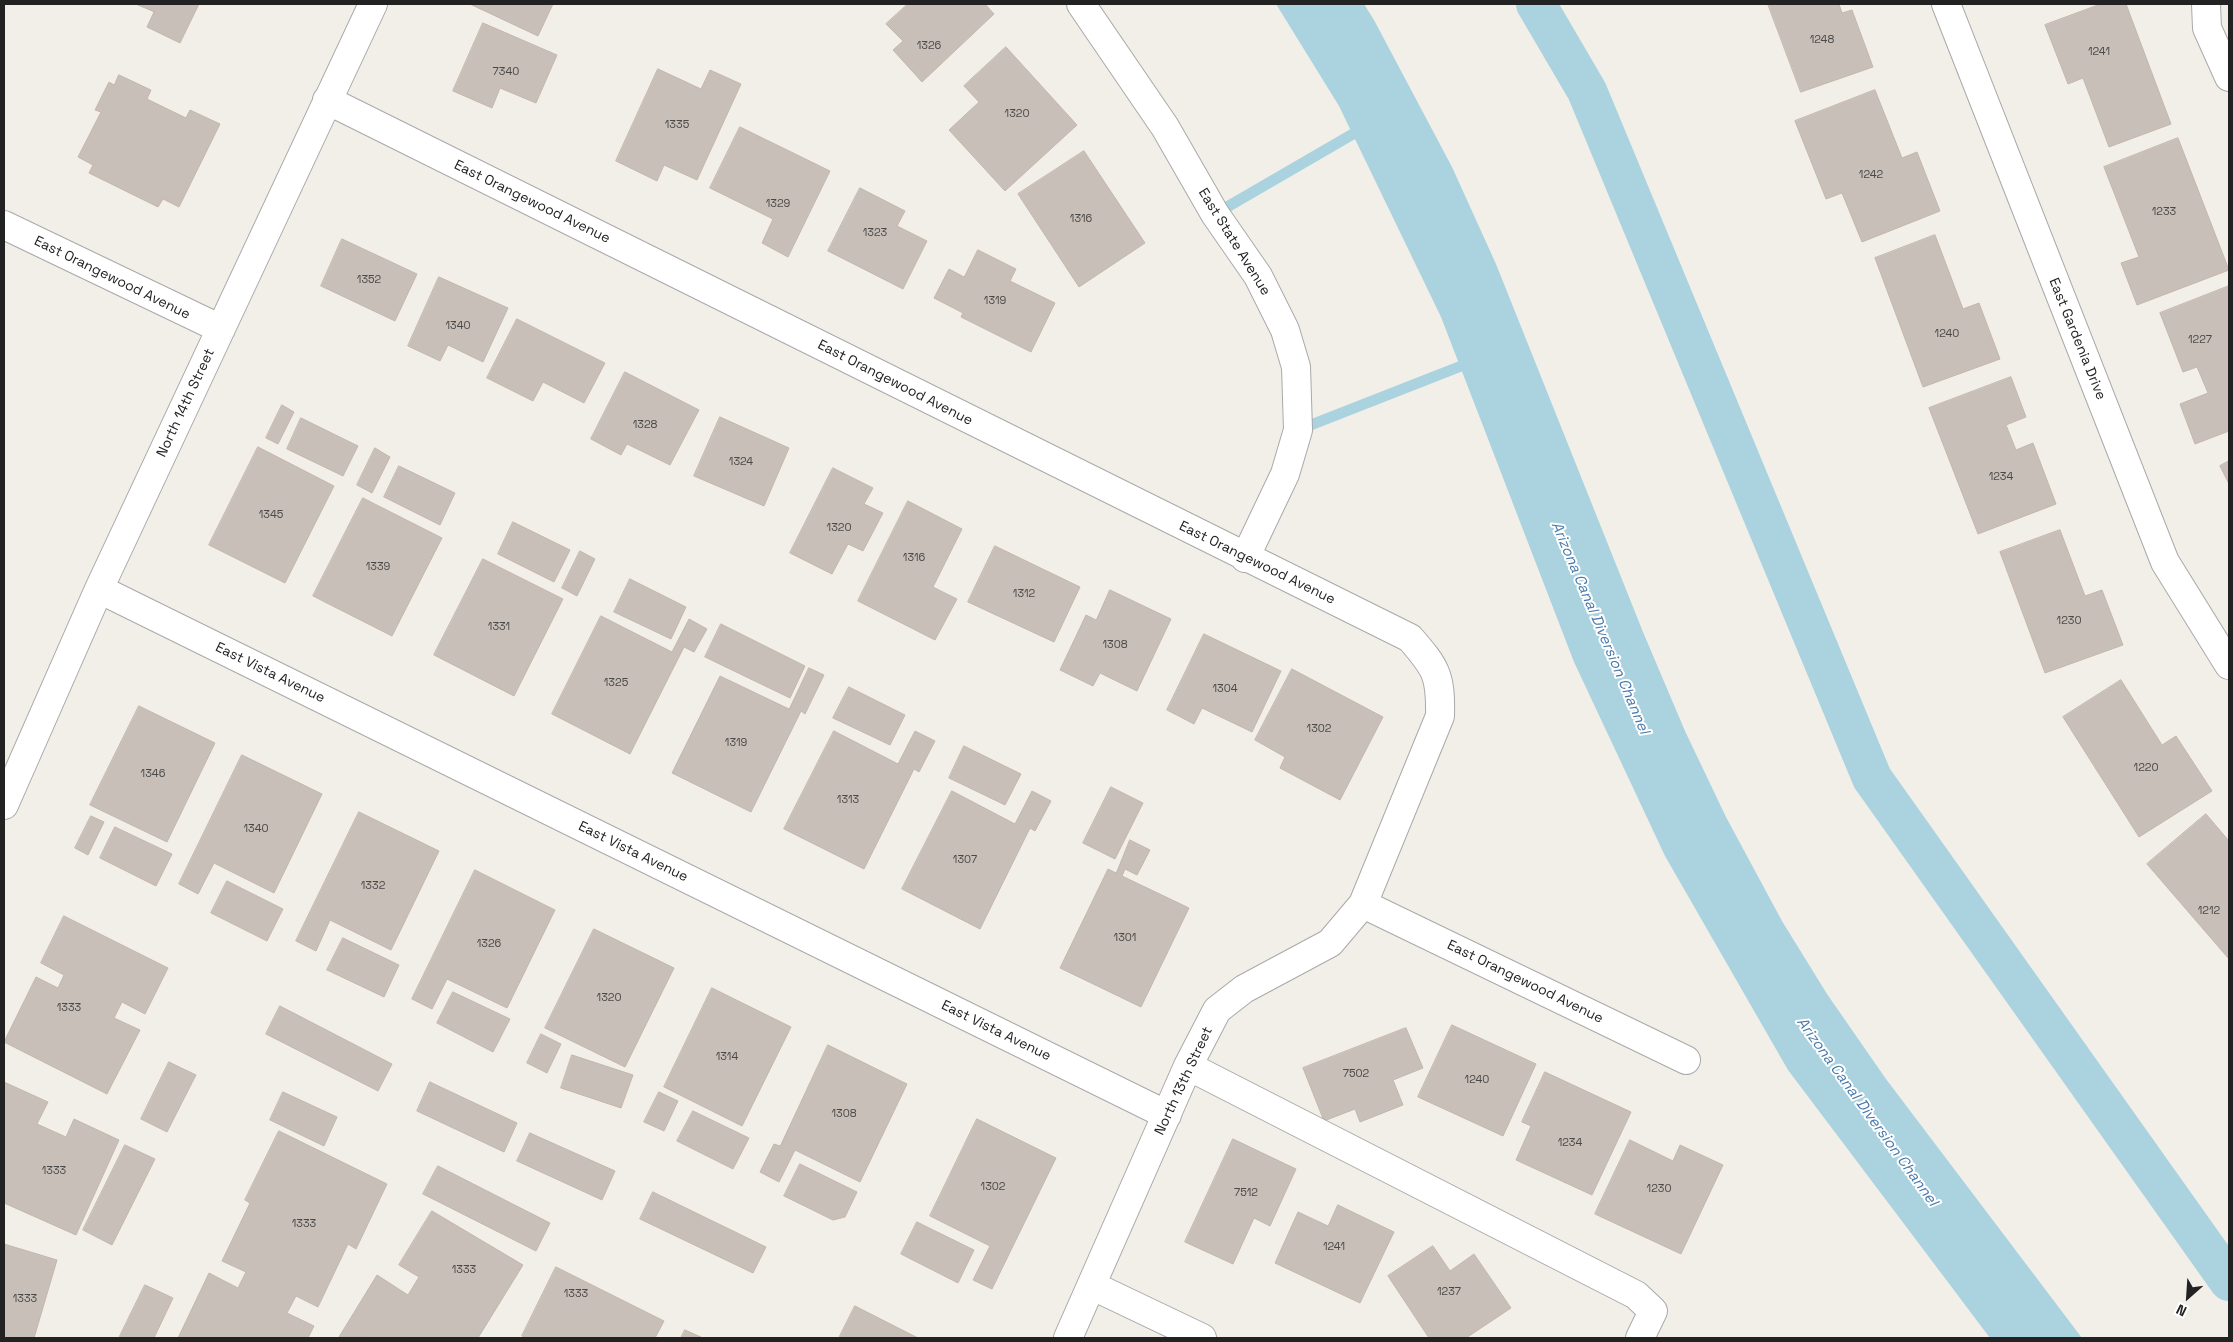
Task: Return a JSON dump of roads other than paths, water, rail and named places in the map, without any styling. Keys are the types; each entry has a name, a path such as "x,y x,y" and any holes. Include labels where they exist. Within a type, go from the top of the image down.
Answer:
{"street":[{"name":"North 14th Street","path":"4,805 99,589 373,4"},
{"name":"East State Avenue","path":"1081,4 1165,127 1215,214 1258,276 1288,340 1296,367 1298,430 1285,474 1245,558"},
{"name":"East Gardenia Drive","path":"1946,4 2165,562 2229,664"},
{"path":"2206,4 2207,28 2229,77"},
{"name":"East Orangewood Avenue","path":"327,100 1245,558 1410,638 1433,664 1441,688"},
{"name":"East Orangewood Avenue","path":"4,225 221,329"},
{"name":"East Vista Avenue","path":"99,589 1167,1115"},
{"name":"North 13th Street","path":"1068,1338 1188,1066 1217,1010 1244,989 1330,943 1362,904 1440,716 1441,688"},
{"name":"East Orangewood Avenue","path":"1362,904 1686,1060"},
{"path":"1188,1066 1636,1295 1653,1311 1640,1338"},
{"path":"1092,1286 1202,1338"}],"water":[{"name":"Arizona Canal Diversion Channel","path":"1276,4 1364,4 1374,20 1452,167 1496,264 1643,632 1685,731 1726,817 1782,921 1827,994 1886,1079 2082,1338 1990,1338 1788,1070 1665,856 1574,662 1441,317 1339,106"}],"waterway":[{"path":"1536,4 1587,91 1872,778 2229,1281"},
{"path":"1215,214 1365,127"},
{"path":"1298,430 1474,361"}]}
